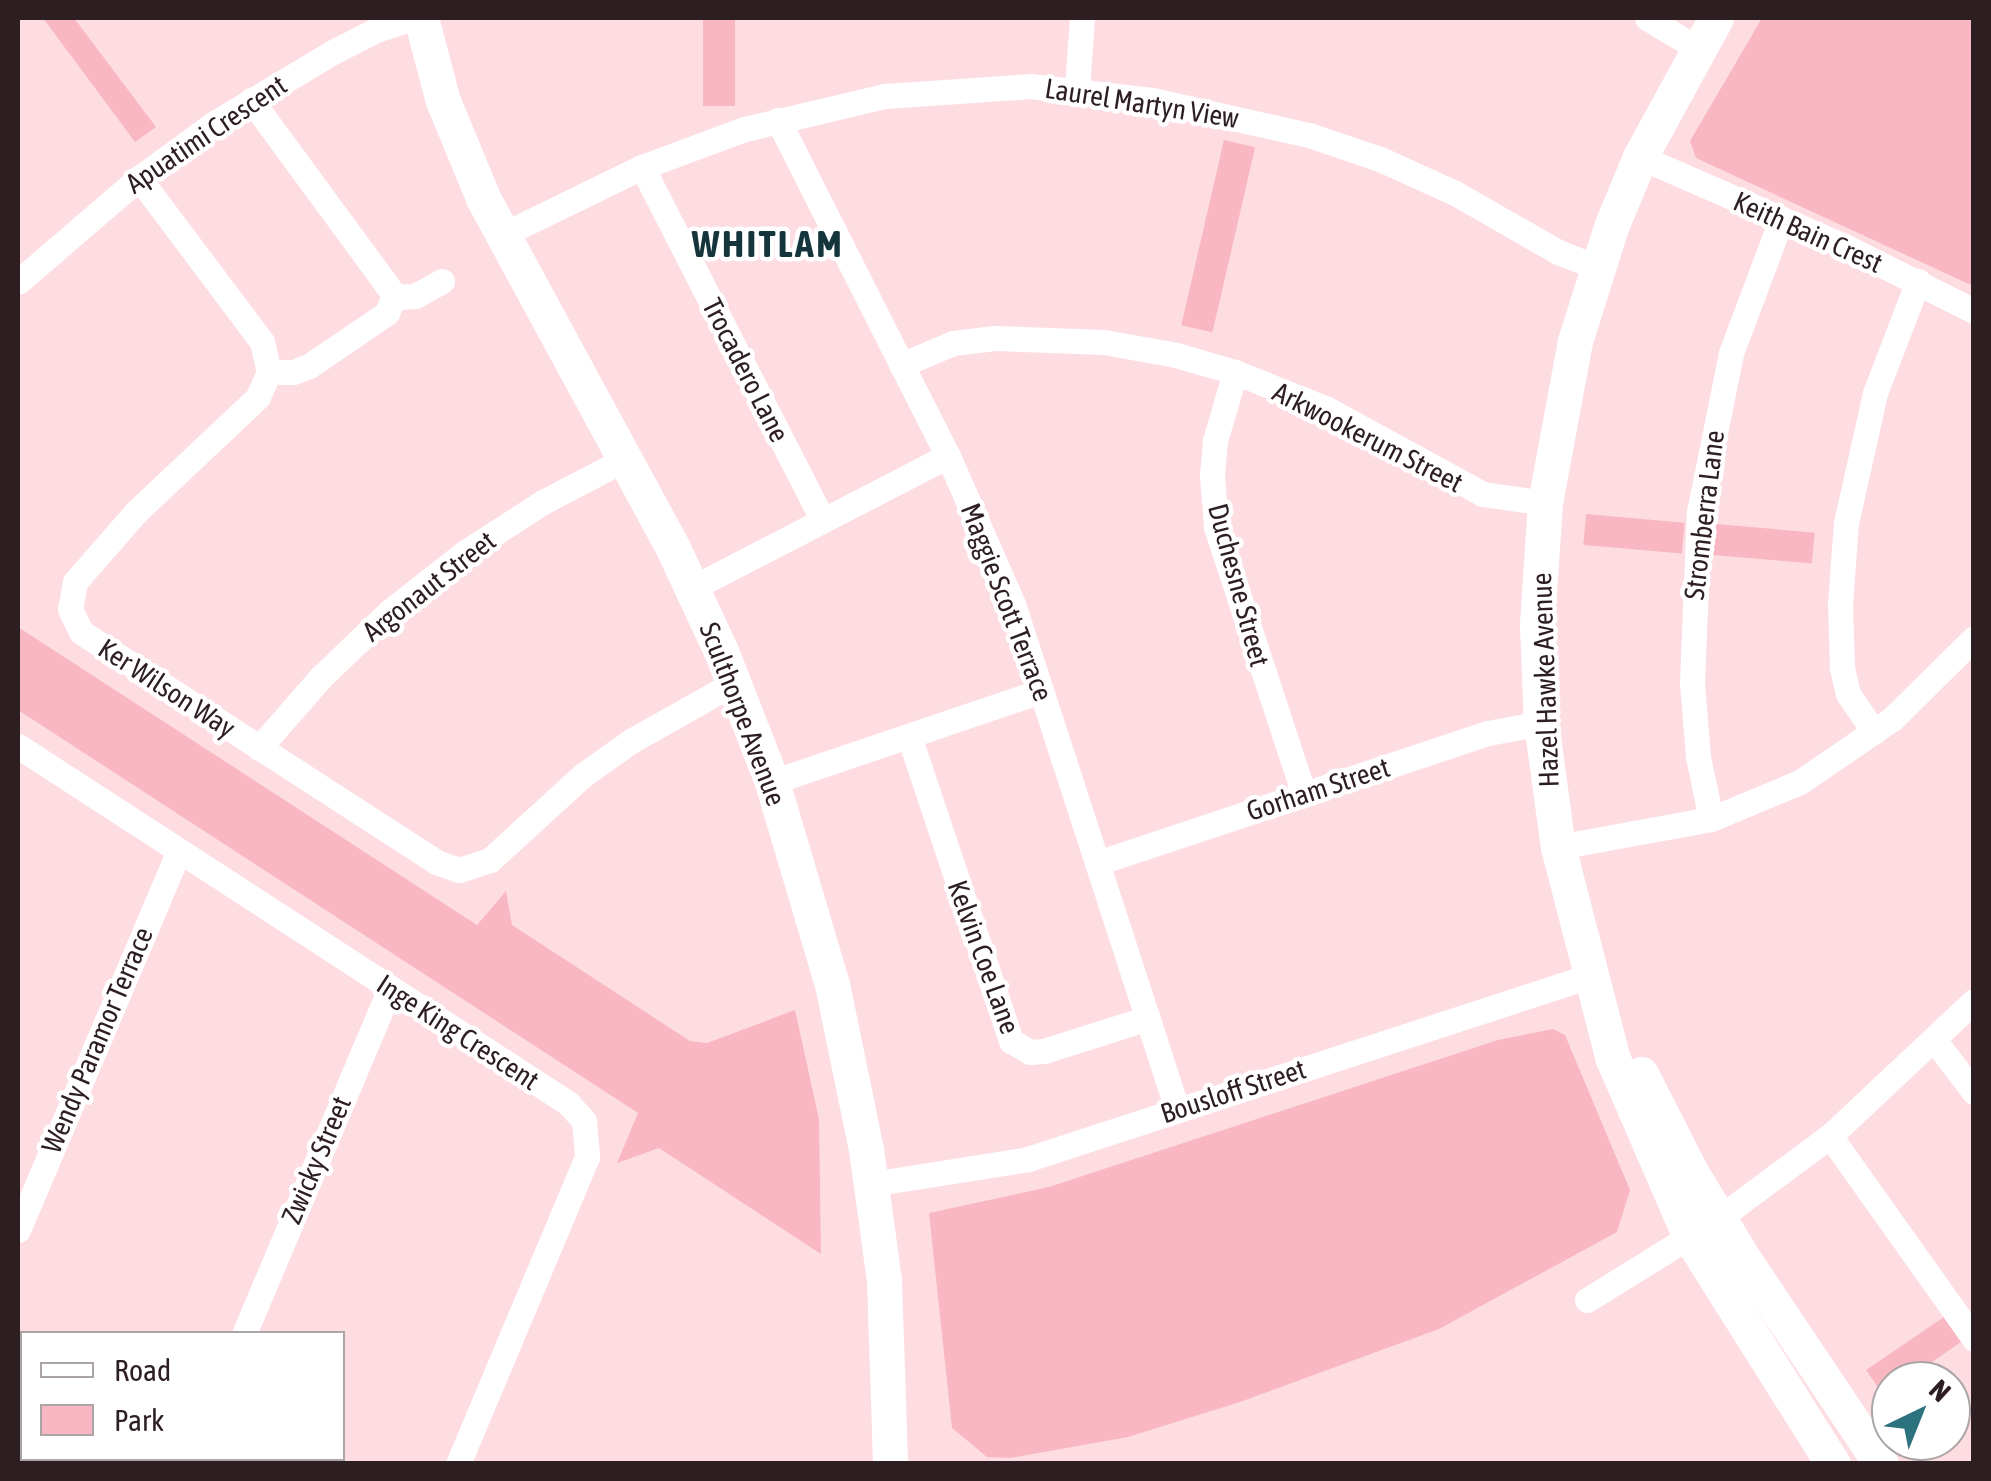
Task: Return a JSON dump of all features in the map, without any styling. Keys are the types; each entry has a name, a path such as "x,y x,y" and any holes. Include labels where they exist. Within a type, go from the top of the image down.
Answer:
{"street":[{"name":"Apuatimi Crescent","path":"18,282 138,178 251,100 373,31 418,18"},
{"name":"Sculthorpe Avenue","path":"418,18 458,142 502,234 627,458 692,588 772,782 832,984 872,1184 884,1280 890,1464"},
{"path":"1077,88 1082,18"},
{"path":"1647,18 1697,48"},
{"name":"Hazel Hawke Avenue","path":"1716,18 1640,157 1598,267 1561,399 1545,503 1537,625 1541,723 1558,847 1601,1010 1619,1031 1704,1228 1833,1464"},
{"name":"Laurel Martyn View","path":"502,234 709,140 778,120 885,96 944,90 1077,88 1309,134 1380,159 1454,193 1558,252 1598,267"},
{"path":"138,178 262,342 269,372 305,369 388,313 394,296 391,285 251,100"},
{"name":"Maggie Scott Terrace","path":"778,120 948,456 1013,604 1177,1109"},
{"name":"Keith Bain Crest","path":"1640,157 1918,281 1974,311"},
{"name":"Trocadero Lane","path":"642,168 823,520"},
{"name":"Stromberra Lane","path":"1712,819 1698,757 1692,684 1698,522 1726,371 1780,220"},
{"path":"394,296 415,296 442,281"},
{"path":"1874,732 1848,694 1842,667 1840,604 1846,524 1874,393 1918,281"},
{"name":"Arkwookerum Street","path":"901,365 954,343 1028,338 1118,344 1235,372 1327,409 1458,484 1483,494 1545,503"},
{"name":"Ker Wilson Way","path":"269,372 258,398 136,512 80,575 69,600 72,618 81,632 436,862 467,870 490,860 583,775 631,740 734,684"},
{"name":"Duchesne Street","path":"1235,372 1215,442 1212,476 1216,527 1304,794"},
{"path":"692,588 948,456"},
{"name":"Argonaut Street","path":"260,748 321,676 404,600 464,553 543,502 627,458"},
{"path":"1558,847 1712,819 1800,782 1874,732 1924,692 1974,638"},
{"path":"772,782 1041,691"},
{"name":"Gorham Street","path":"1097,863 1488,732 1541,723"},
{"name":"Kelvin Coe Lane","path":"909,736 1011,1041 1030,1052 1044,1050 1148,1018"},
{"name":"Inge King Crescent","path":"18,746 568,1104 588,1133 587,1157 458,1464"},
{"name":"Wendy Paramor Terrace","path":"18,1230 179,851"},
{"name":"Bousloff Street","path":"872,1184 1028,1159 1590,976"},
{"name":"Zwicky Street","path":"245,1331 390,988"},
{"path":"1587,1300 1704,1228 1830,1136 1935,1042 1974,1001"},
{"path":"1935,1042 1974,1092"},
{"path":"1830,1136 1974,1338"},
{"name":"Hazel Hawke Avenue","path":"1704,1228 1880,1464"}],"green space":[{"path":"43,18 74,18 156,127 135,142"},
{"path":"703,18 735,18 735,106 703,106"},
{"path":"1762,18 1973,18 1973,286 1696,158 1690,141"},
{"path":"1224,140 1255,147 1212,332 1181,325"},
{"path":"1586,514 1685,523 1682,554 1583,545"},
{"path":"1716,524 1815,533 1812,564 1713,555"},
{"path":"18,627 477,925 506,891 512,925 690,1041 707,1043 795,1010 819,1119 821,1254 659,1148 617,1163 638,1113 18,710"},
{"path":"1553,1029 1565,1035 1630,1190 1617,1232 1439,1329 1240,1402 1128,1437 1010,1458 987,1457 952,1428 929,1213 1049,1187 1498,1040"},
{"path":"1944,1317 1961,1342 1934,1361 1879,1361"}],"district":[{"name":"WHITLAM","path":"768,244"}]}
